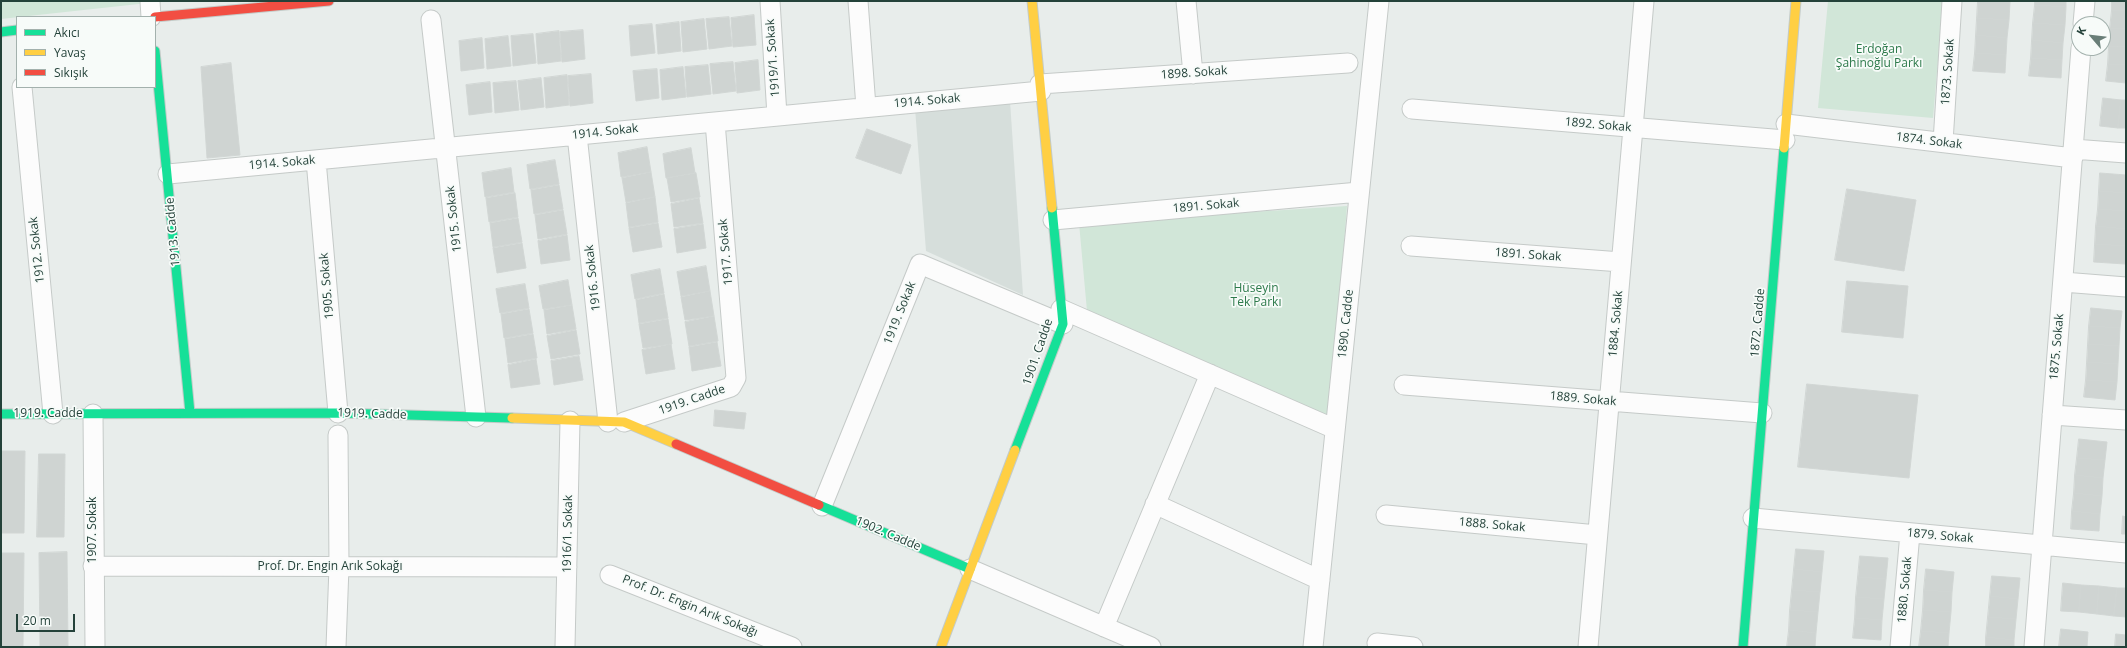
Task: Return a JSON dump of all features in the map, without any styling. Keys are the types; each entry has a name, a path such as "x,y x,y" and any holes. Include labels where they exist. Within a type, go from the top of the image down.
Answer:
{"street":[{"path":"150,1 151,16"},
{"path":"156,17 329,1"},
{"name":"1919/1. Sokak","path":"770,1 777,116"},
{"path":"858,1 866,107"},
{"name":"1901. Cadde","path":"941,647 1062,316 1032,1"},
{"path":"1186,1 1193,74"},
{"name":"1890. Cadde","path":"1313,647 1379,1"},
{"name":"1884. Sokak","path":"1588,647 1644,1"},
{"name":"1872. Cadde","path":"1743,647 1796,1"},
{"name":"1873. Sokak","path":"1943,142 1952,1"},
{"path":"2084,16 2085,1"},
{"name":"1915. Sokak","path":"431,20 476,417"},
{"name":"1875. Sokak","path":"2034,647 2080,56"},
{"name":"1913. Cadde","path":"156,60 190,413"},
{"name":"1898. Sokak","path":"1040,88 1193,74 1348,63"},
{"name":"1912. Sokak","path":"22,88 53,414"},
{"name":"1914. Sokak","path":"168,174 777,116 1040,88"},
{"name":"1892. Sokak","path":"1412,109 1633,128 1785,132"},
{"name":"1917. Sokak","path":"715,122 736,378 735,383"},
{"name":"1874. Sokak","path":"1785,132 1943,142 2073,154 2126,153"},
{"name":"1916. Sokak","path":"577,135 616,422"},
{"name":"1905. Sokak","path":"316,160 338,413"},
{"name":"1891. Sokak","path":"1053,220 1359,192"},
{"name":"1891. Sokak","path":"1411,246 1621,262"},
{"name":"1919. Sokak","path":"822,506 920,264 1062,316"},
{"path":"2063,282 2126,287"},
{"path":"1062,316 1210,374 1335,429"},
{"path":"1104,627 1210,374"},
{"name":"1919. Cadde","path":"1,414 338,413 616,422 731,387 735,383"},
{"name":"1889. Sokak","path":"1404,385 1762,413"},
{"name":"1907. Sokak","path":"93,414 93,566 95,647"},
{"path":"2052,415 2126,420"},
{"name":"1916/1. Sokak","path":"565,647 570,421"},
{"name":"1902. Cadde","path":"616,422 822,506 1151,647"},
{"path":"336,647 339,567 338,435"},
{"path":"1156,504 1320,580"},
{"name":"1888. Sokak","path":"1386,515 1598,535"},
{"name":"1879. Sokak","path":"1754,518 2126,553"},
{"name":"1880. Sokak","path":"1900,647 1910,533"},
{"name":"Prof. Dr. Engin Arık Sokağı","path":"93,566 567,567"},
{"name":"Prof. Dr. Engin Arık Sokağı","path":"610,575 792,647"},
{"path":"1377,643 1413,647"}],"shaded area":[{"path":"1010,101 1023,295 926,251 915,108"}],"green space":[{"path":"1,1 148,1 148,3 29,16 16,16 16,17 1,19"},
{"name":"Erdoğan Şahinoğlu Parkı","path":"1828,1 1943,1 1933,118 1818,108"},
{"name":"Hüseyin Tek Parkı","path":"1347,206 1330,422 1087,311 1079,223"}],"building":[{"path":"1978,1 2010,2 2009,20 1977,18"},
{"path":"2035,1 2066,1 2066,7 2035,5"},
{"path":"2112,1 2126,1 2126,11 2112,10"},
{"path":"2035,5 2066,7 2065,25 2033,23"},
{"path":"2112,10 2126,11 2126,29 2111,28"},
{"path":"754,15 756,45 733,47 731,18"},
{"path":"729,17 732,46 709,49 706,19"},
{"path":"1977,18 2009,20 2007,38 1976,35"},
{"path":"704,19 707,49 683,52 681,22"},
{"path":"679,22 681,51 658,54 656,25"},
{"path":"2033,23 2065,25 2063,43 2032,40"},
{"path":"652,24 655,53 631,56 629,26"},
{"path":"2111,28 2126,29 2126,47 2111,46"},
{"path":"583,30 585,59 562,62 560,32"},
{"path":"559,31 561,61 538,64 536,34"},
{"path":"533,34 536,63 513,66 511,36"},
{"path":"1976,35 2007,38 2006,55 1975,53"},
{"path":"508,36 511,66 487,69 485,39"},
{"path":"482,38 484,68 461,71 459,41"},
{"path":"2032,40 2063,43 2062,60 2031,58"},
{"path":"2111,46 2126,47 2126,65 2108,64 2108,56 2111,56"},
{"path":"1975,53 2006,55 2005,73 1973,71"},
{"path":"2031,58 2062,60 2061,78 2029,76"},
{"path":"758,60 760,90 737,93 735,63"},
{"path":"733,62 736,91 713,94 710,64"},
{"path":"231,63 240,155 207,158 201,67"},
{"path":"2108,64 2126,65 2126,83 2106,81"},
{"path":"708,65 711,94 687,97 685,67"},
{"path":"683,67 686,97 662,100 660,70"},
{"path":"657,69 659,98 636,101 633,71"},
{"path":"591,74 593,103 570,106 568,76"},
{"path":"567,75 569,105 546,108 544,78"},
{"path":"541,78 544,107 521,110 518,81"},
{"path":"516,81 519,110 495,113 493,83"},
{"path":"490,82 492,112 469,115 466,85"},
{"path":"2103,98 2121,100 2118,128 2100,126"},
{"path":"2121,100 2126,100 2126,128 2118,128"},
{"path":"867,129 911,145 901,174 856,158"},
{"path":"647,147 651,172 621,177 618,153"},
{"path":"691,148 695,173 666,178 663,154"},
{"path":"555,160 559,184 530,189 527,165"},
{"path":"511,168 514,192 485,197 482,173"},
{"path":"651,172 655,197 626,202 622,178"},
{"path":"696,173 700,197 671,202 667,178"},
{"path":"2100,173 2126,175 2126,193 2099,191"},
{"path":"559,185 563,209 534,214 531,190"},
{"path":"1847,189 1916,200 1904,271 1835,260"},
{"path":"2099,191 2126,193 2126,211 2098,209"},
{"path":"515,193 518,217 489,222 486,198"},
{"path":"655,197 658,222 629,227 626,203"},
{"path":"699,198 703,223 674,227 671,204"},
{"path":"2098,209 2126,211 2126,229 2096,226"},
{"path":"563,210 567,234 538,239 535,215"},
{"path":"518,218 522,242 493,247 490,223"},
{"path":"658,223 662,247 633,252 629,228"},
{"path":"703,224 706,248 677,253 674,229"},
{"path":"2096,226 2126,229 2126,246 2095,244"},
{"path":"567,235 570,260 541,264 538,241"},
{"path":"522,243 526,268 497,273 493,248"},
{"path":"2095,244 2126,246 2125,264 2094,262"},
{"path":"706,266 710,291 681,296 677,272"},
{"path":"660,269 664,293 635,299 631,275"},
{"path":"568,280 572,305 543,309 539,286"},
{"path":"1847,281 1908,286 1903,338 1842,332"},
{"path":"525,284 529,308 500,313 496,289"},
{"path":"710,291 714,316 685,320 681,297"},
{"path":"664,294 668,318 639,323 636,300"},
{"path":"572,305 576,329 547,334 544,310"},
{"path":"2091,308 2122,311 2120,328 2089,326"},
{"path":"529,309 533,333 504,338 501,314"},
{"path":"714,316 718,341 689,346 685,322"},
{"path":"668,319 672,344 643,348 639,324"},
{"path":"2089,326 2120,328 2119,346 2088,344"},
{"path":"576,330 580,354 551,359 547,336"},
{"path":"533,334 537,358 508,363 505,339"},
{"path":"717,342 721,366 692,371 689,347"},
{"path":"671,344 675,369 646,374 642,350"},
{"path":"2088,344 2119,346 2118,364 2087,362"},
{"path":"579,356 583,380 554,385 551,361"},
{"path":"536,359 540,384 511,388 508,365"},
{"path":"2087,362 2118,364 2117,382 2086,380"},
{"path":"2086,380 2117,382 2115,400 2084,397"},
{"path":"1807,384 1918,395 1909,478 1798,467"},
{"path":"715,410 746,413 744,429 714,426"},
{"path":"2079,439 2107,442 2105,460 2077,458"},
{"path":"1,451 25,451 24,533 1,533"},
{"path":"39,454 65,454 64,537 37,537"},
{"path":"2077,458 2105,460 2103,478 2075,475"},
{"path":"2075,475 2103,478 2102,496 2074,493"},
{"path":"2074,493 2102,496 2100,514 2072,511"},
{"path":"2072,511 2100,514 2099,531 2071,529"},
{"path":"2123,516 2126,517 2126,534 2122,534"},
{"path":"1796,549 1824,551 1822,572 1794,569"},
{"path":"67,552 68,647 40,647 39,553"},
{"path":"1,553 24,553 23,647 1,647"},
{"path":"1860,556 1888,558 1886,579 1858,577"},
{"path":"1794,569 1822,572 1820,592 1792,590"},
{"path":"1926,569 1954,572 1952,592 1924,590"},
{"path":"1992,576 2020,578 2018,599 1990,596"},
{"path":"1858,577 1886,579 1884,599 1856,597"},
{"path":"2063,583 2081,585 2079,612 2061,611"},
{"path":"2081,585 2099,586 2097,614 2079,612"},
{"path":"2099,586 2117,588 2114,616 2097,614"},
{"path":"2117,588 2126,588 2126,617 2114,616"},
{"path":"1792,590 1820,592 1818,612 1790,610"},
{"path":"1924,590 1952,592 1951,612 1923,610"},
{"path":"1990,596 2018,599 2016,619 1988,617"},
{"path":"1856,597 1884,599 1882,620 1855,618"},
{"path":"1790,610 1818,612 1816,633 1789,630"},
{"path":"1923,610 1951,612 1949,633 1921,631"},
{"path":"1988,617 2016,619 2014,640 1986,637"},
{"path":"1855,618 1882,620 1881,640 1853,638"},
{"path":"2061,629 2088,632 2087,647 2059,647"},
{"path":"1789,630 1816,633 1815,647 1787,647"},
{"path":"1921,631 1949,633 1948,647 1919,647"},
{"path":"2116,634 2126,635 2126,647 2115,647"},
{"path":"1986,637 2014,640 2014,647 1986,647"}],"traffic: fast":[{"path":"1,32 16,30"},
{"path":"156,61 190,413"},
{"path":"1743,647 1784,148"},
{"path":"1015,450 1063,324 1052,208"},
{"path":"1,414 338,413 512,418"},
{"path":"819,505 970,569"}],"traffic: slow":[{"path":"1032,1 1052,208"},
{"path":"1784,148 1796,1"},
{"path":"512,418 624,422 676,444"},
{"path":"941,647 1015,450"}],"traffic: jam":[{"path":"156,17 329,1"},
{"path":"676,444 819,505"}]}
